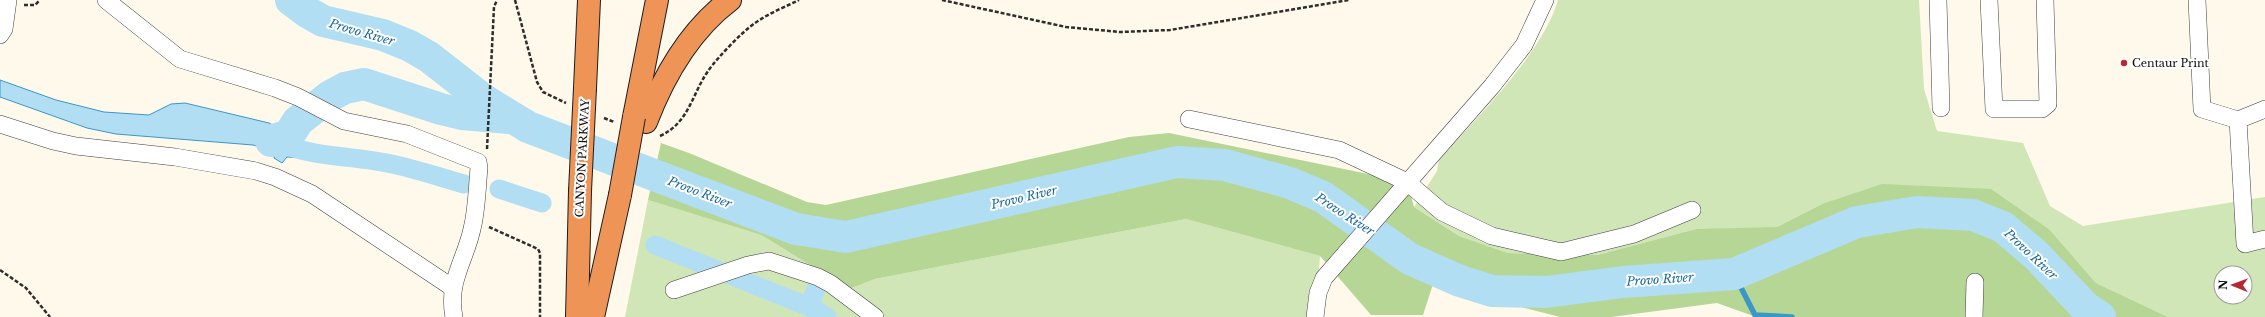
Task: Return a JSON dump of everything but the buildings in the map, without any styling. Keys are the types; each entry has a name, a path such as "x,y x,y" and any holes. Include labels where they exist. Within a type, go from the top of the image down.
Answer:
{"highway":[{"name":"CANYON PARKWAY","path":"577,317 580,191 588,0"},
{"path":"593,317 620,195 640,120 657,0"},
{"path":"640,120 684,47 701,26 730,0"}],"street":[{"path":"0,35 4,28 8,0"},
{"path":"106,0 180,59 275,88 298,97 352,123 407,134 478,162 479,168 473,225 453,288 451,302 454,317"},
{"path":"1315,317 1318,293 1324,278 1336,262 1390,203 1492,86 1524,45 1545,0"},
{"path":"1938,0 1941,108"},
{"path":"1989,0 1994,109 2042,109 2048,104 2045,0"},
{"path":"2197,0 2202,109 2238,120 2265,109"},
{"path":"1189,119 1339,150 1408,182 1442,212 1492,236 1561,252 1634,234 1692,210"},
{"path":"2238,120 2245,244 2265,239"},
{"path":"0,124 53,141 76,146 175,157 256,171 275,176 312,194 453,288"},
{"path":"674,290 748,265 774,262 818,277 831,284 875,317"},
{"path":"1974,282 1974,317"}],"path":[{"path":"486,157 494,7 497,0"},
{"path":"942,0 1066,27 1120,32 1170,30 1349,0"},
{"path":"486,226 538,249 540,253 540,317"},
{"path":"0,270 26,288 50,317"}],"green space":[{"path":"1558,0 1919,0 1924,89 1937,131 2023,143 2050,206 2083,226 2265,197 2265,317 2168,317 2096,283 2050,230 1822,204 1777,227 1739,231 1696,229 1597,255 1508,253 1459,236 1414,207 1437,171 1439,160 1507,84 1524,63 1550,20"},
{"path":"1169,133 1407,182 1414,207 1459,236 1508,253 1597,255 1696,229 1777,227 1822,204 1882,184 1991,189 2050,230 2096,283 2168,317 1756,317 1717,303 1611,317 1560,317 1433,284 1423,315 1371,315 1320,256 1186,219 875,279 849,289 761,235 648,200 661,143 689,153 807,202 826,205 1129,137"},
{"path":"648,200 761,235 849,289 875,279 1186,219 1320,256 1315,317 625,317"}],"water":[{"path":"0,80 56,100 104,112 149,115 171,104 185,103 269,123 306,144 306,148 310,149 309,158 287,157 282,163 274,158 275,155 267,149 253,145 116,134 87,128 0,97"}],"waterway":[{"name":"Provo River","path":"291,0 307,12 323,21 383,35 410,46 429,57 484,100 528,127 796,229 846,237 1177,162 1225,165 1290,183 1323,197 1410,259 1460,281 1492,291 1546,292 1623,282 1734,274 1857,222 1917,212 1973,215 2003,227 2037,256 2085,307 2100,317"},
{"name":"Provo River","path":"271,141 289,135 298,121 330,96 345,88 364,84 441,109 462,114 509,118"},
{"path":"284,145 310,152 397,165 464,184"},
{"path":"499,189 542,203"},
{"path":"655,245 814,309 827,317"},
{"path":"1734,274 1755,315 1792,317"},
{"path":"814,309 811,302 817,286"}],"place":[{"name":"Centaur Print","path":"2124,63"}]}
